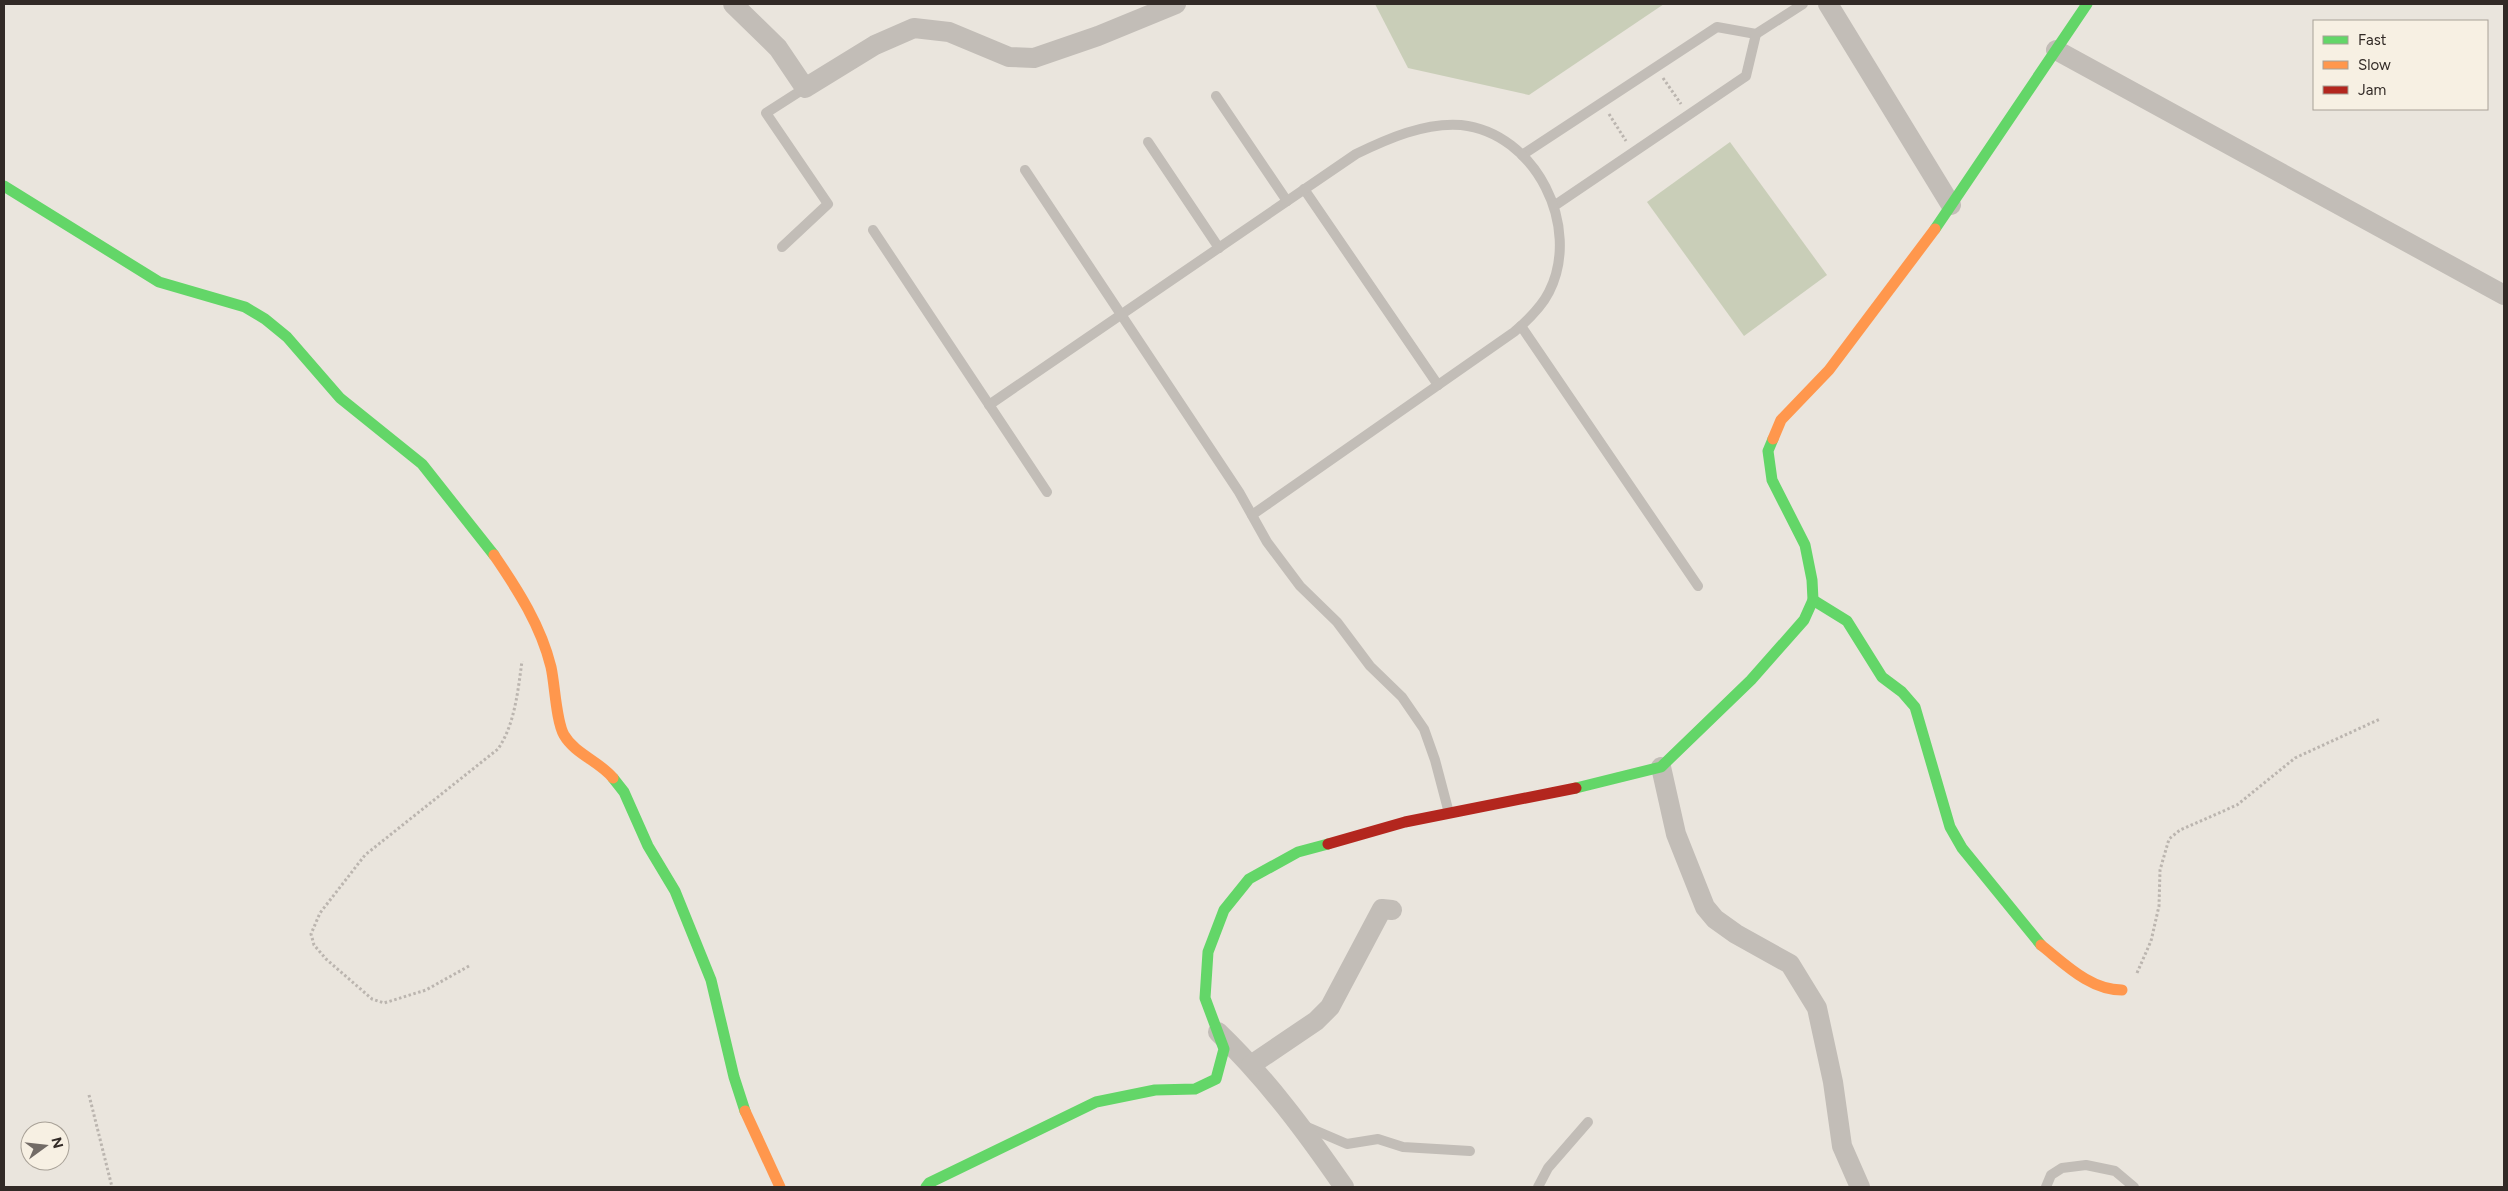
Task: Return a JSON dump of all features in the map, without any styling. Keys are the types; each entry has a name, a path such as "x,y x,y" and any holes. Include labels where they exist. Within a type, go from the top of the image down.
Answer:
{"street":[{"path":"733,4 778,48 805,88 875,45 914,28 950,32 1008,57 1034,58 1098,36 1176,4"},
{"path":"1828,4 1952,205"},
{"path":"926,1187 929,1183 1096,1102 1155,1090 1195,1089 1216,1078 1224,1049 1205,998 1208,952 1224,910 1249,879 1298,852 1405,822 1580,787 1661,767 1751,680 1804,620 1813,600 1812,580 1804,545 1772,480 1768,451 1781,420 1829,370 1952,205 2088,4"},
{"path":"2056,50 2504,295"},
{"path":"4,186 159,282 245,307 265,319 287,337 340,398 422,464 486,543 524,599 543,643 550,667 563,733 571,745 610,776 624,792 648,846 676,891 711,980 734,1076 745,1110 764,1156 780,1187"},
{"path":"1813,600 1846,621 1882,677 1915,706 1950,827 1962,848 2004,902 2040,944 2087,981 2114,990 2122,990"},
{"path":"1661,767 1676,834 1705,907 1715,919 1736,934 1790,964 1817,1008 1834,1082 1842,1146 1860,1187"},
{"path":"1251,1065 1316,1021 1330,1007 1382,909 1392,910"},
{"path":"1218,1032 1251,1065 1298,1122 1344,1187"}],"lane":[{"path":"1522,155 1717,27 1756,34 1803,4"},
{"path":"1554,206 1746,76 1756,34"},
{"path":"782,247 828,204 766,113 805,88"},
{"path":"1216,96 1287,201"},
{"path":"989,405 1356,154 1380,142 1422,128 1461,125 1495,136 1518,149 1538,175 1552,199 1559,228 1557,263 1549,292 1535,312 1521,326 1438,386 1252,515"},
{"path":"1148,142 1219,248"},
{"path":"1025,170 1252,515 1267,542 1300,586 1337,622 1370,666 1402,697 1424,729 1435,760 1449,813"},
{"path":"1304,189 1438,386"},
{"path":"873,230 1047,492"},
{"path":"1521,326 1698,586"},
{"path":"1298,1122 1348,1144 1378,1139 1403,1147 1470,1151"},
{"path":"1538,1187 1548,1168 1588,1122"},
{"path":"2046,1187 2052,1175 2062,1168 2086,1165 2115,1172 2134,1187"}],"path":[{"path":"1656,68 1688,115"},
{"path":"1601,103 1633,152"},
{"path":"469,966 426,990 384,1003 372,999 326,959 314,945 312,934 320,914 365,855 498,749 506,738 518,693 522,659"},
{"path":"2122,990 2128,986 2139,970 2151,941 2159,906 2160,870 2169,839 2180,830 2237,805 2295,758 2380,719"},
{"path":"89,1095 112,1187"}],"green space":[{"path":"1375,4 1664,4 1529,95 1408,68"},
{"path":"1730,142 1827,275 1744,336 1647,202"}],"traffic: fast":[{"path":"1935,229 2087,4"},
{"path":"4,186 159,282 245,307 265,319 287,337 340,398 422,464 494,555"},
{"path":"1576,788 1661,767 1751,680 1804,620 1813,600 1812,580 1805,545 1772,480 1768,451 1773,439"},
{"path":"1813,600 1847,621 1882,677 1902,692 1915,707 1950,827 1962,848 2041,945"},
{"path":"613,778 624,792 648,846 675,891 711,980 734,1077 745,1111"},
{"path":"926,1187 929,1183 1096,1102 1155,1090 1195,1089 1216,1079 1224,1049 1205,998 1208,952 1224,910 1249,879 1298,852 1328,844"}],"traffic: slow":[{"path":"1773,439 1781,420 1829,370 1935,229"},
{"path":"494,555 520,595 535,623 547,652 557,712 564,735 574,747 613,778"},
{"path":"2041,945 2078,975 2099,986 2122,990"},
{"path":"745,1111 780,1187"}],"traffic: jam":[{"path":"1328,844 1405,822 1576,788"}]}
